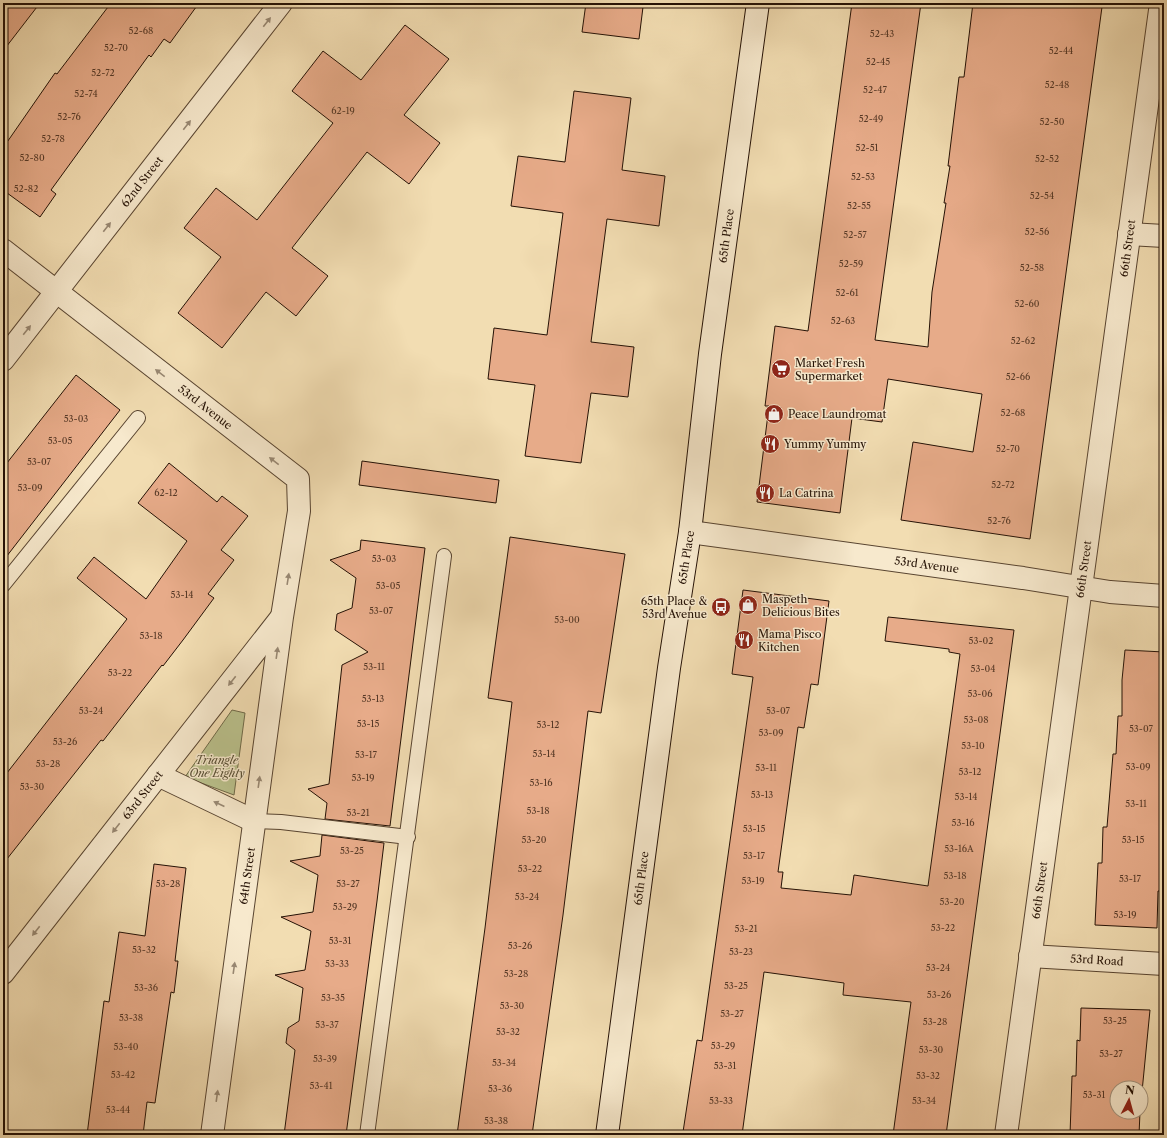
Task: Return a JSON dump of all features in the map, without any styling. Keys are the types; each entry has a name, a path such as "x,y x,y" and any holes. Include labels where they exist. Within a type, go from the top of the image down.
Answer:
{"street":[{"name":"62nd Street","path":"3,360 281,3"},
{"name":"65th Place","path":"610,1135 669,668 690,532 710,354 758,3"},
{"name":"66th Street","path":"1006,1135 1161,3"},
{"path":"1129,234 1164,236"},
{"name":"53rd Avenue","path":"3,250 298,479 299,511 282,617"},
{"name":"53rd Avenue","path":"690,532 1110,592 1164,596"},
{"name":"63rd Street","path":"3,974 282,617"},
{"name":"64th Street","path":"212,1135 282,617"},
{"path":"158,776 254,821"},
{"name":"53rd Road","path":"1030,956 1164,964"}],"lane":[{"path":"3,585 138,418"},
{"path":"367,1135 408,837 444,556"},
{"path":"254,821 281,822 408,837"}],"green space":[{"name":"Triangle One Eighty","path":"232,710 245,713 234,795 185,777"}],"building":[{"path":"3,3 40,3 3,51"},
{"path":"111,3 199,3 170,43 164,39 151,57 149,55 51,190 56,194 40,217 3,190 3,148 55,73 57,74"},
{"path":"586,3 638,3 638,7 643,7 639,39 582,32"},
{"path":"852,3 921,3 875,340 928,347 932,292 946,203 944,203 950,166 948,166 959,77 964,77 973,3 1069,3 1102,7 1030,539 901,520 913,442 973,452 982,394 888,379 882,422 852,418 840,513 757,502 769,406 765,406 775,326 808,331"},
{"path":"405,25 449,59 404,115 440,143 409,184 367,152 292,248 328,276 296,316 266,292 222,348 178,313 221,257 184,228 216,188 257,220 333,123 292,91 323,51 361,80"},
{"path":"574,91 631,98 622,170 665,176 659,226 607,219 591,342 634,347 628,397 591,393 581,463 525,456 535,385 488,379 494,328 547,335 563,213 511,206 518,156 565,162"},
{"path":"76,375 120,410 3,561 3,468"},
{"path":"362,461 499,480 496,503 359,485"},
{"path":"169,463 217,502 222,496 248,516 221,550 234,560 208,594 214,598 183,640 103,741 101,740 3,864 3,778 127,619 77,578 94,557 146,599 187,541 138,503"},
{"path":"510,537 625,554 601,713 588,711 563,915 532,1135 457,1135 485,928 512,702 488,698"},
{"path":"361,540 425,548 390,826 325,819 327,803 308,789 329,784 342,665 368,652 335,630 337,614 352,608 356,578 330,560 360,550"},
{"path":"743,590 829,601 818,685 811,684 804,728 798,727 778,872 783,872 781,888 851,895 854,875 928,886 960,654 949,652 949,649 885,641 888,617 1014,630 946,1135 893,1135 911,1002 843,995 844,983 764,972 742,1135 706,1135 683,1132 697,1040 702,1041 753,677 732,674"},
{"path":"1125,650 1164,652 1164,870 1163,891 1158,891 1157,928 1095,925 1098,863 1102,863 1103,827 1107,827 1113,754 1116,754 1118,716 1122,716 1122,680"},
{"path":"322,835 384,843 377,901 346,1135 284,1135 295,1050 286,1043 288,1028 299,1021 303,988 275,975 305,970 311,931 281,917 313,912 318,875 290,861 320,856"},
{"path":"154,864 186,868 175,961 178,961 174,993 171,992 155,1103 147,1102 143,1135 87,1135 104,1001 109,1002 119,932 145,936"},
{"path":"1081,1008 1150,1010 1143,1080 1109,1080 1109,1120 1140,1120 1139,1135 1070,1135 1072,1076 1076,1076 1077,1040 1080,1041"}],"place":[{"name":"Market Fresh Supermarket","path":"781,369"},
{"name":"Peace Laundromat","path":"774,414"},
{"name":"Yummy Yummy","path":"770,444"},
{"name":"La Catrina","path":"765,493"},
{"name":"Maspeth Delicious Bites","path":"748,605"},
{"name":"65th Place & 53rd Avenue","path":"721,607"},
{"name":"Mama Pisco Kitchen","path":"744,640"}]}
